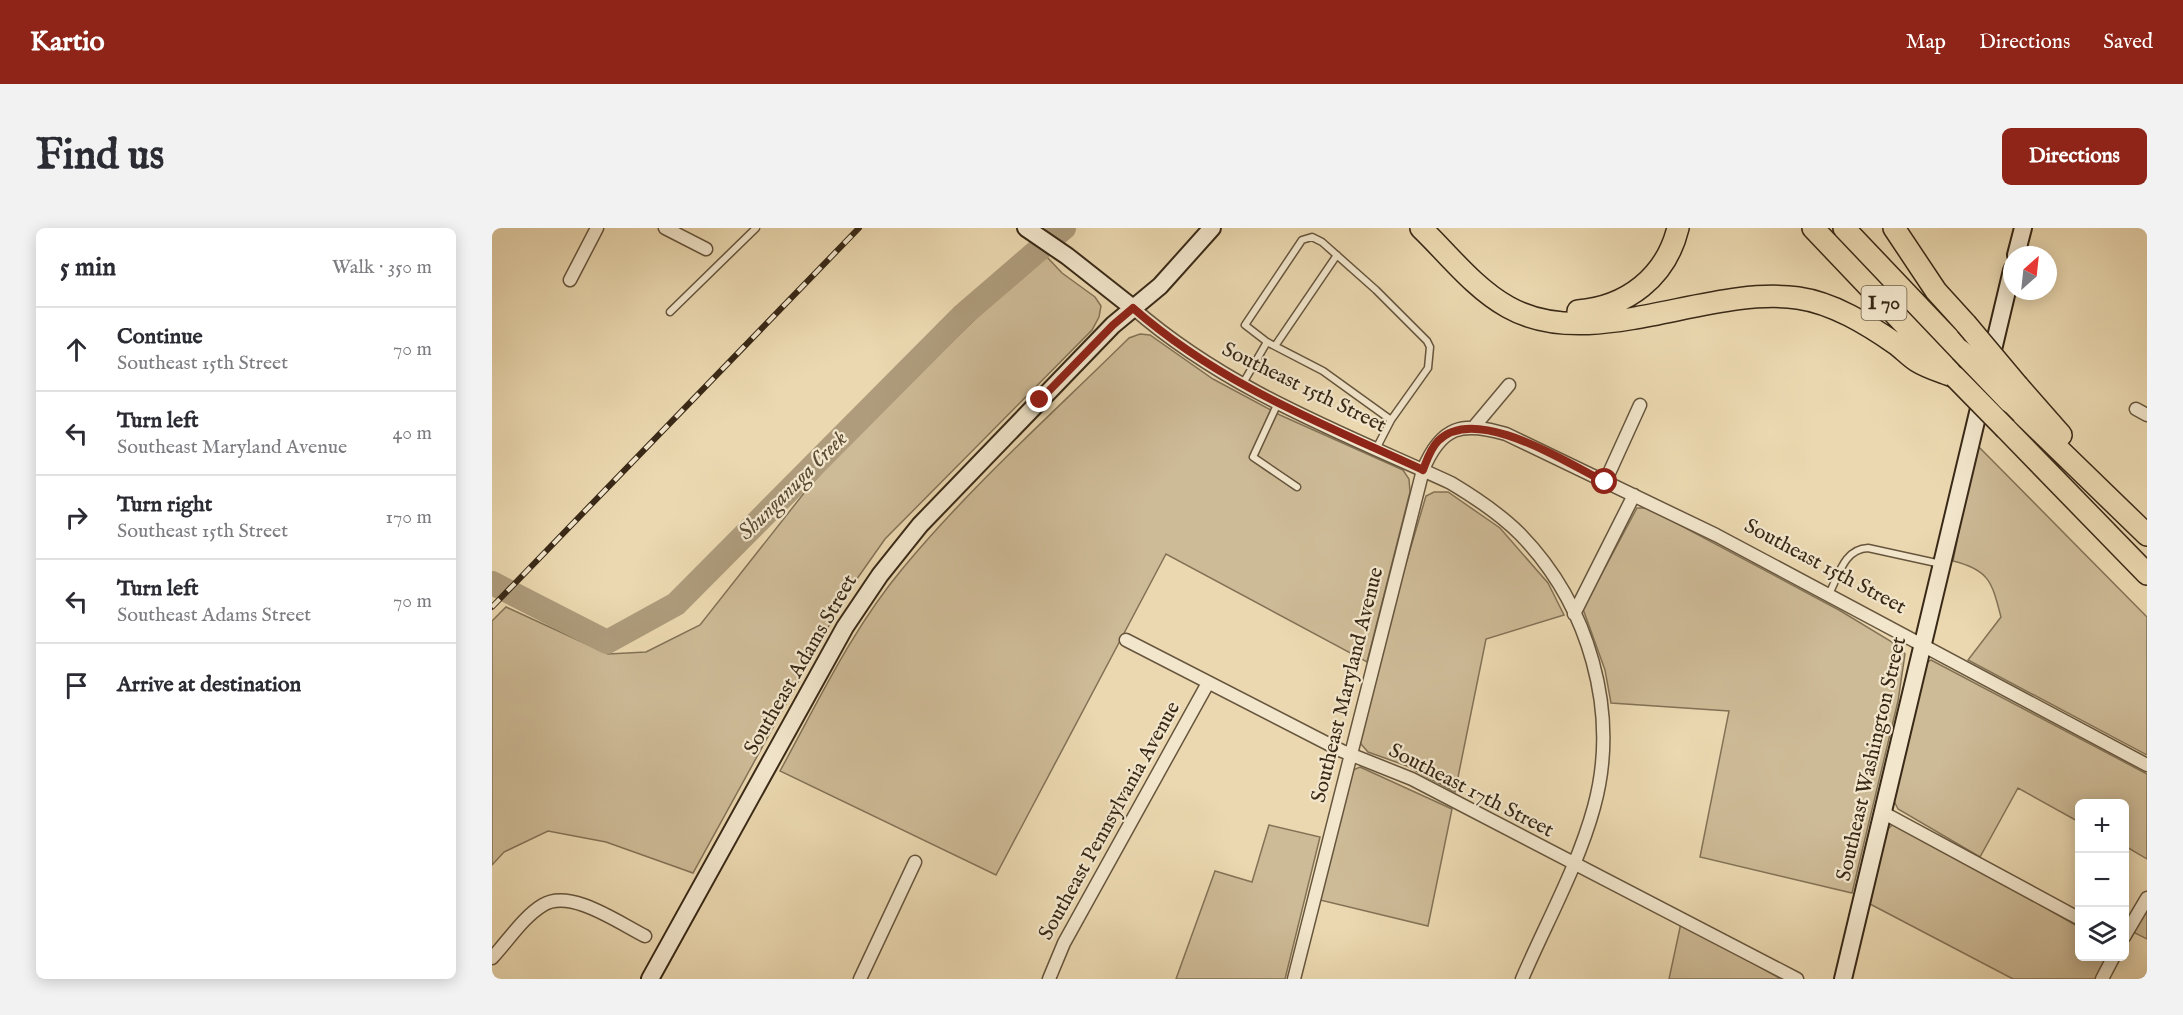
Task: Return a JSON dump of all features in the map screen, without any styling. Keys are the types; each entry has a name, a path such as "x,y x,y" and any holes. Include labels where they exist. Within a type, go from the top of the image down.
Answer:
{"highway":[{"path":"1421,228 1490,294 1507,307 1534,318 1572,324 1605,321 1745,297 1801,298 1836,309 1882,335 1918,362 1955,377"},
{"path":"1439,228 1513,295 1548,310 1564,312 1595,310 1632,295 1660,269 1671,249 1678,228"},
{"name":"I 70","path":"1813,228 2147,574"},
{"name":"I 70","path":"1844,228 1961,351 2014,394 2147,535"},
{"path":"1894,228 1936,291 1966,324 2014,394"}],"main road":[{"name":"Southeast 15th Street","path":"1026,228 1100,280 1133,308"},
{"name":"Southeast Adams Street","path":"650,979 845,627 898,551 944,500 1021,423 1040,400 1113,325 1160,286 1194,251 1212,228"},
{"path":"2018,246 2023,228"},
{"name":"Southeast Washington Street","path":"1843,979 2005,300"}],"street":[{"path":"570,280 597,228"},
{"path":"665,228 706,249"},
{"name":"Southeast 15th Street","path":"1133,308 1190,354 1241,386 1277,405 1423,470 1474,497 1519,533 1555,576 1574,614 1595,666 1603,732 1600,779 1594,806 1573,864 1522,979"},
{"path":"1473,428 1509,386"},
{"path":"1605,482 1640,405"},
{"name":"Southeast 15th Street","path":"1473,428 1506,434 1716,535 2147,765"},
{"name":"Southeast Maryland Avenue","path":"1294,979 1423,470 1432,448 1439,440 1447,434 1473,428"},
{"path":"1574,614 1634,495"},
{"name":"Southeast 17th Street","path":"1125,640 1351,754 1412,779 1797,979"},
{"name":"Southeast Pennsylvania Avenue","path":"1049,979 1064,943 1208,683"},
{"path":"1882,812 2075,917"},
{"path":"860,979 915,862"},
{"path":"2129,929 2147,898"},
{"path":"492,958 535,912 551,901 564,899 579,903 645,936"},
{"path":"2102,979 2112,961"}],"lane":[{"path":"670,312 756,228"},
{"path":"1376,449 1391,420 1428,368 1431,360 1430,347 1413,327 1317,238 1302,240 1245,325 1247,329 1267,342 1323,371 1391,420"},
{"path":"1275,346 1337,255"},
{"path":"1241,386 1267,342"},
{"path":"1277,405 1253,457 1298,487"},
{"path":"1829,594 1850,553 1857,548 1868,548 1941,564"}],"shaded area":[{"path":"1046,256 1062,273 1095,297 1101,306 1099,317 1092,330 885,539 847,593 693,873 606,842 548,831 504,852 492,865 492,621 506,607 608,654 646,652 700,625 808,488 859,431 995,300"},
{"path":"1140,334 1150,335 1213,379 1280,415 1403,470 1409,479 1410,492 1367,662 1166,554 996,875 780,771 852,641 903,568 956,508 1013,450 1129,338"},
{"path":"1976,444 2147,617 2147,755 1968,660 2001,617 1988,580 1975,569 1953,561"},
{"path":"1434,492 1448,492 1500,528 1548,583 1564,615 1486,639 1455,792 1407,766 1368,752 1361,744 1356,732 1426,496"},
{"path":"1637,508 1648,508 1839,610 1897,645 1905,654 1898,701 1852,893 1700,857 1729,711 1611,703 1605,670 1583,609"},
{"path":"1931,660 2147,774 2147,859 2129,848 2129,799 2075,799 2075,820 2018,788 1980,857 1898,809 1894,801 1924,664"},
{"path":"1360,767 1452,809 1428,926 1320,900 1353,770"},
{"path":"1269,825 1320,837 1285,979 1176,979 1215,871 1252,882"},
{"path":"1892,825 1904,828 2075,925 2075,961 2106,961 2095,979 2013,979 1870,904 1886,831"},
{"path":"2147,911 2147,939 2133,932"},
{"path":"1681,923 1781,979 1669,979"}],"waterway":[{"name":"Shunganuga Creek","path":"492,583 607,642 676,604 963,315 1064,228"}],"railway":[{"path":"492,607 859,228"}],"route":[{"path":"1040,400 1113,325 1133,308 1190,354 1233,381 1292,412 1423,470 1432,448 1439,440 1447,434 1473,428 1506,434 1605,482"}]}
